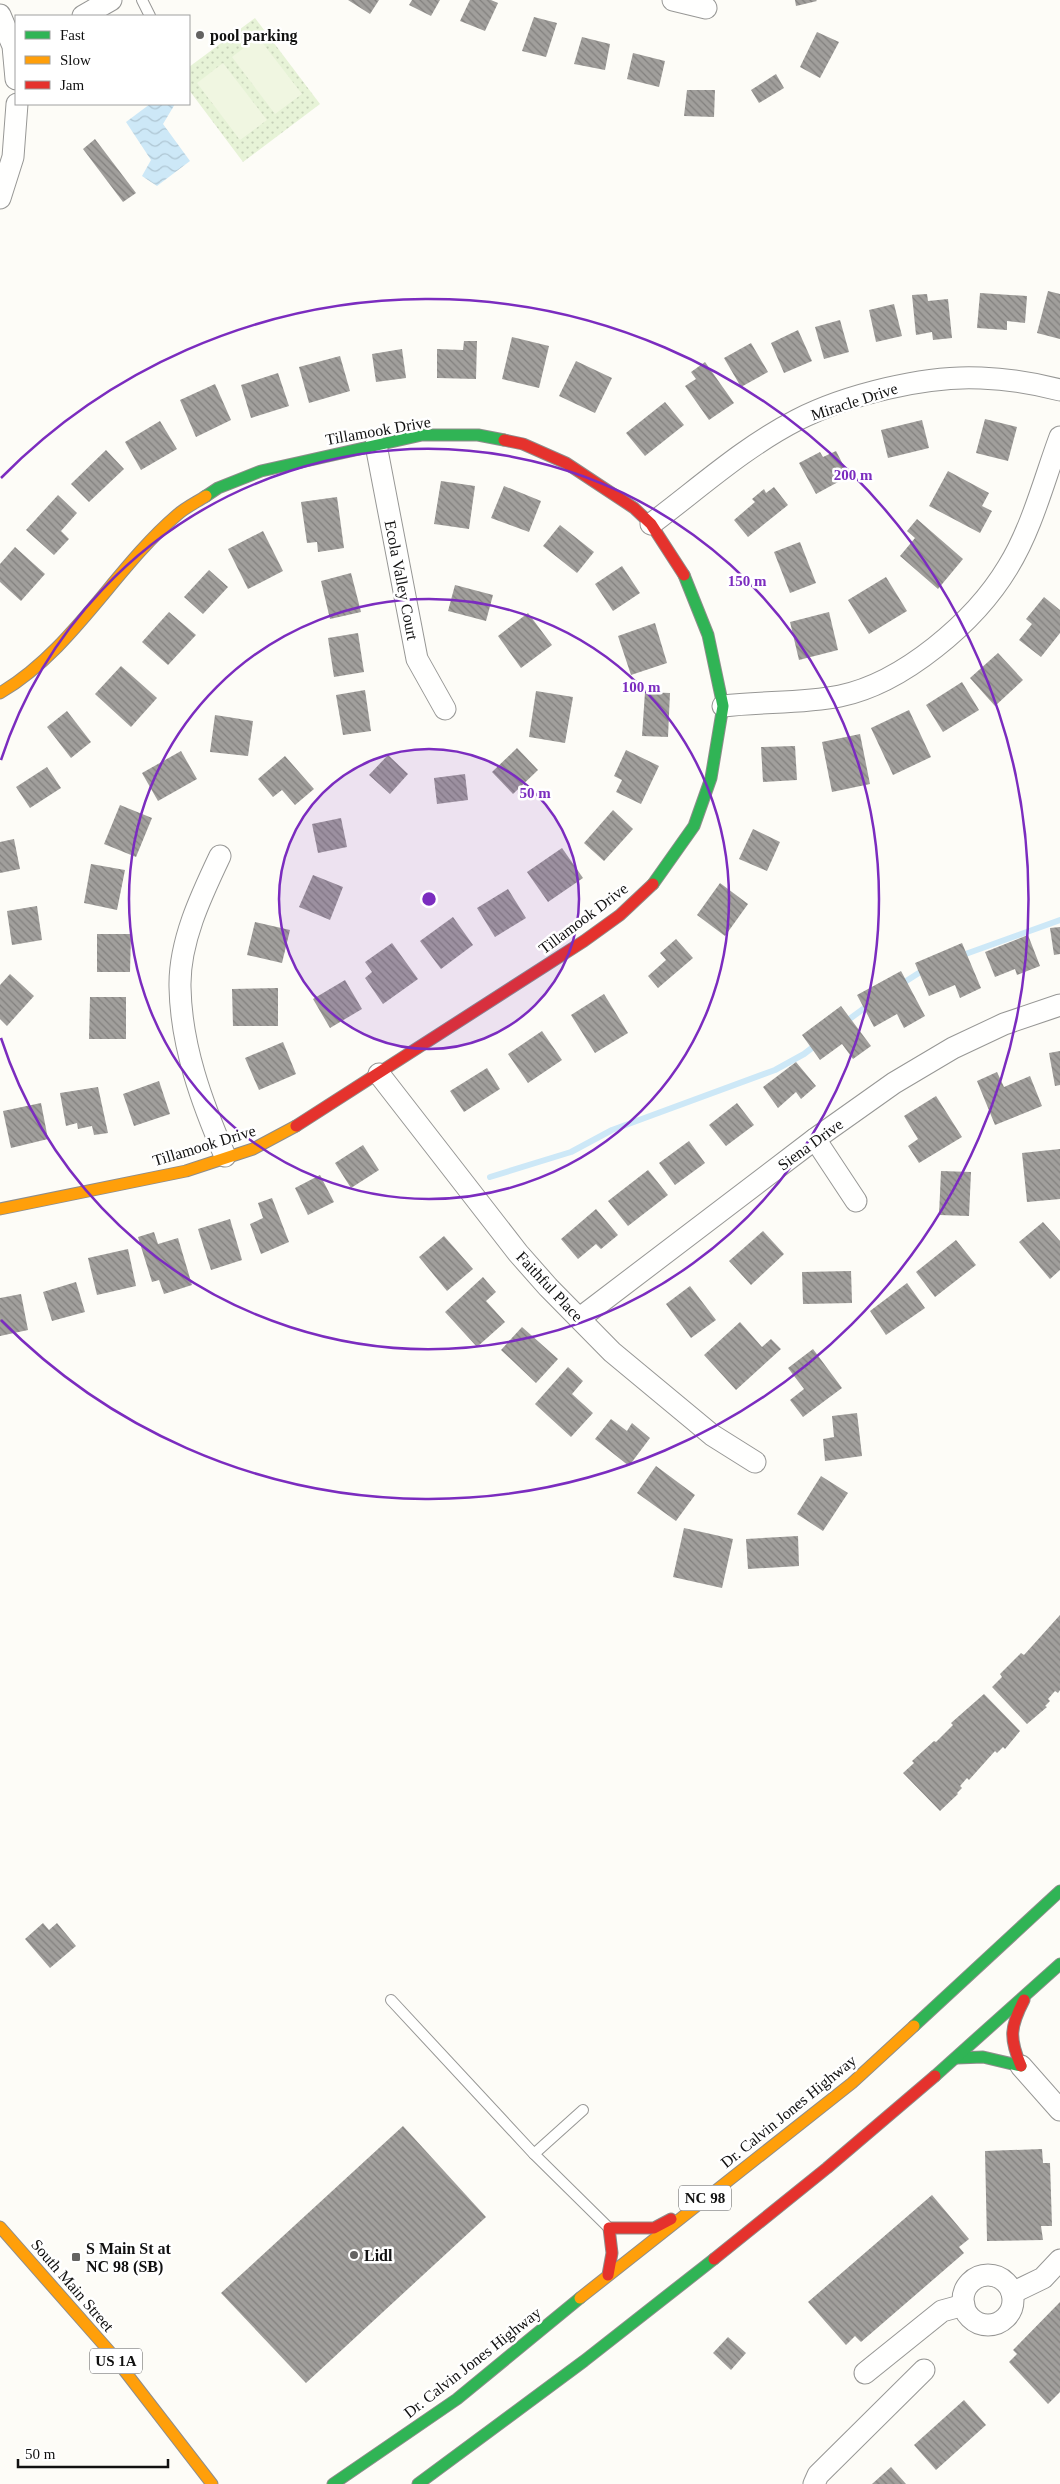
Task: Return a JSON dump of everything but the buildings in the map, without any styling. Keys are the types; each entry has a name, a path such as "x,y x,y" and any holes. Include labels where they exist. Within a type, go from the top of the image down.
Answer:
{"main road":[{"name":"Tillamook Drive","path":"0,693 12,686 50,656 124,570 178,514 218,488 261,471 422,435 478,436 523,444 566,463 599,483 634,508 651,524 687,580 708,635 722,706 711,778 694,826 657,880 620,914 584,941 379,1074 278,1137 253,1149 225,1156 186,1171 0,1209"},
{"name":"Dr. Calvin Jones Highway","path":"333,2484 457,2399 608,2275 852,2083 1060,1892"},
{"path":"418,2484 497,2427 677,2290 957,2058 1060,1964"},
{"path":"1021,2066 1011,2035 1012,2022 1028,1993"},
{"path":"957,2058 983,2057 1021,2066"},
{"path":"608,2275 612,2253 609,2228 654,2228 690,2210"},
{"name":"South Main Street","path":"2,2232 43,2272 114,2357 163,2418 212,2484"}],"street":[{"path":"85,15 111,0"},
{"path":"673,0 706,8"},
{"path":"0,15 15,45"},
{"path":"0,198 13,157 17,105"},
{"name":"Miracle Drive","path":"651,524 746,452 797,420 848,400 913,383 980,378 1033,383 1060,390"},
{"path":"722,706 819,699 861,690 904,668 944,640 979,606 1008,567 1032,514 1060,437"},
{"name":"Ecola Valley Court","path":"376,445 417,659 446,709"},
{"path":"220,856 194,918 185,951 180,986 184,1027 195,1076 225,1156"},
{"name":"Siena Drive","path":"580,1318 815,1139 894,1083 953,1048 1004,1024 1060,1004"},
{"name":"Faithful Place","path":"379,1074 518,1253 612,1352 712,1435 755,1462"},
{"path":"815,1139 856,1201"},
{"path":"1021,2066 1060,2110"},
{"path":"1012,2293 1043,2278 1060,2260"},
{"path":"983,2276 999,2278 1006,2282 1012,2293 1013,2305 1010,2312 997,2324 989,2325 973,2320 967,2314 964,2305 965,2290 976,2278 983,2276"},
{"path":"865,2373 942,2311 964,2305"},
{"path":"814,2484 818,2476 924,2370"}],"lane":[{"path":"142,0 150,15"},
{"path":"391,2000 534,2154 609,2228"},
{"path":"534,2154 583,2110"}],"green space":[{"path":"255,18 320,104 243,162 190,91 190,66"},
{"path":"258,37 302,94 275,114 232,57"},
{"path":"223,63 267,120 240,140 197,83"}],"water":[{"path":"149,105 174,105 163,124 190,161 157,186 142,176 151,160 126,122"}],"waterway":[{"path":"960,956 1060,920"},
{"path":"900,985 925,969"},
{"path":"844,1023 870,1004"},
{"path":"490,1177 571,1152 612,1130 775,1070 804,1054 817,1044"}],"traffic: fast":[{"path":"206,496 218,488 261,471 422,435 478,435 504,440"},
{"path":"653,884 694,826 711,778 723,706 708,635 684,575"},
{"path":"914,2026 1060,1891"},
{"path":"935,2076 1060,1964"},
{"path":"957,2058 983,2057 1021,2066"},
{"path":"418,2484 584,2361 714,2259"},
{"path":"333,2484 457,2399 580,2298"}],"traffic: slow":[{"path":"0,693 50,655 154,536 180,512 206,496"},
{"path":"0,1209 186,1171 253,1149 296,1126"},
{"path":"580,2298 852,2083 914,2026"},
{"path":"0,2227 110,2352 212,2484"}],"traffic: jam":[{"path":"504,440 523,444 566,463 634,508 651,524 684,575"},
{"path":"296,1126 584,941 620,915 653,884"},
{"path":"1021,2066 1014,2048 1013,2033 1016,2018 1024,2000"},
{"path":"714,2259 827,2168 935,2076"},
{"path":"608,2275 612,2253 609,2228 654,2228 671,2219"}],"place":[{"name":"pool parking","path":"200,35"},
{"name":"Lidl","path":"354,2255"},
{"name":"S Main St at NC 98 (SB)","path":"76,2257"}]}
